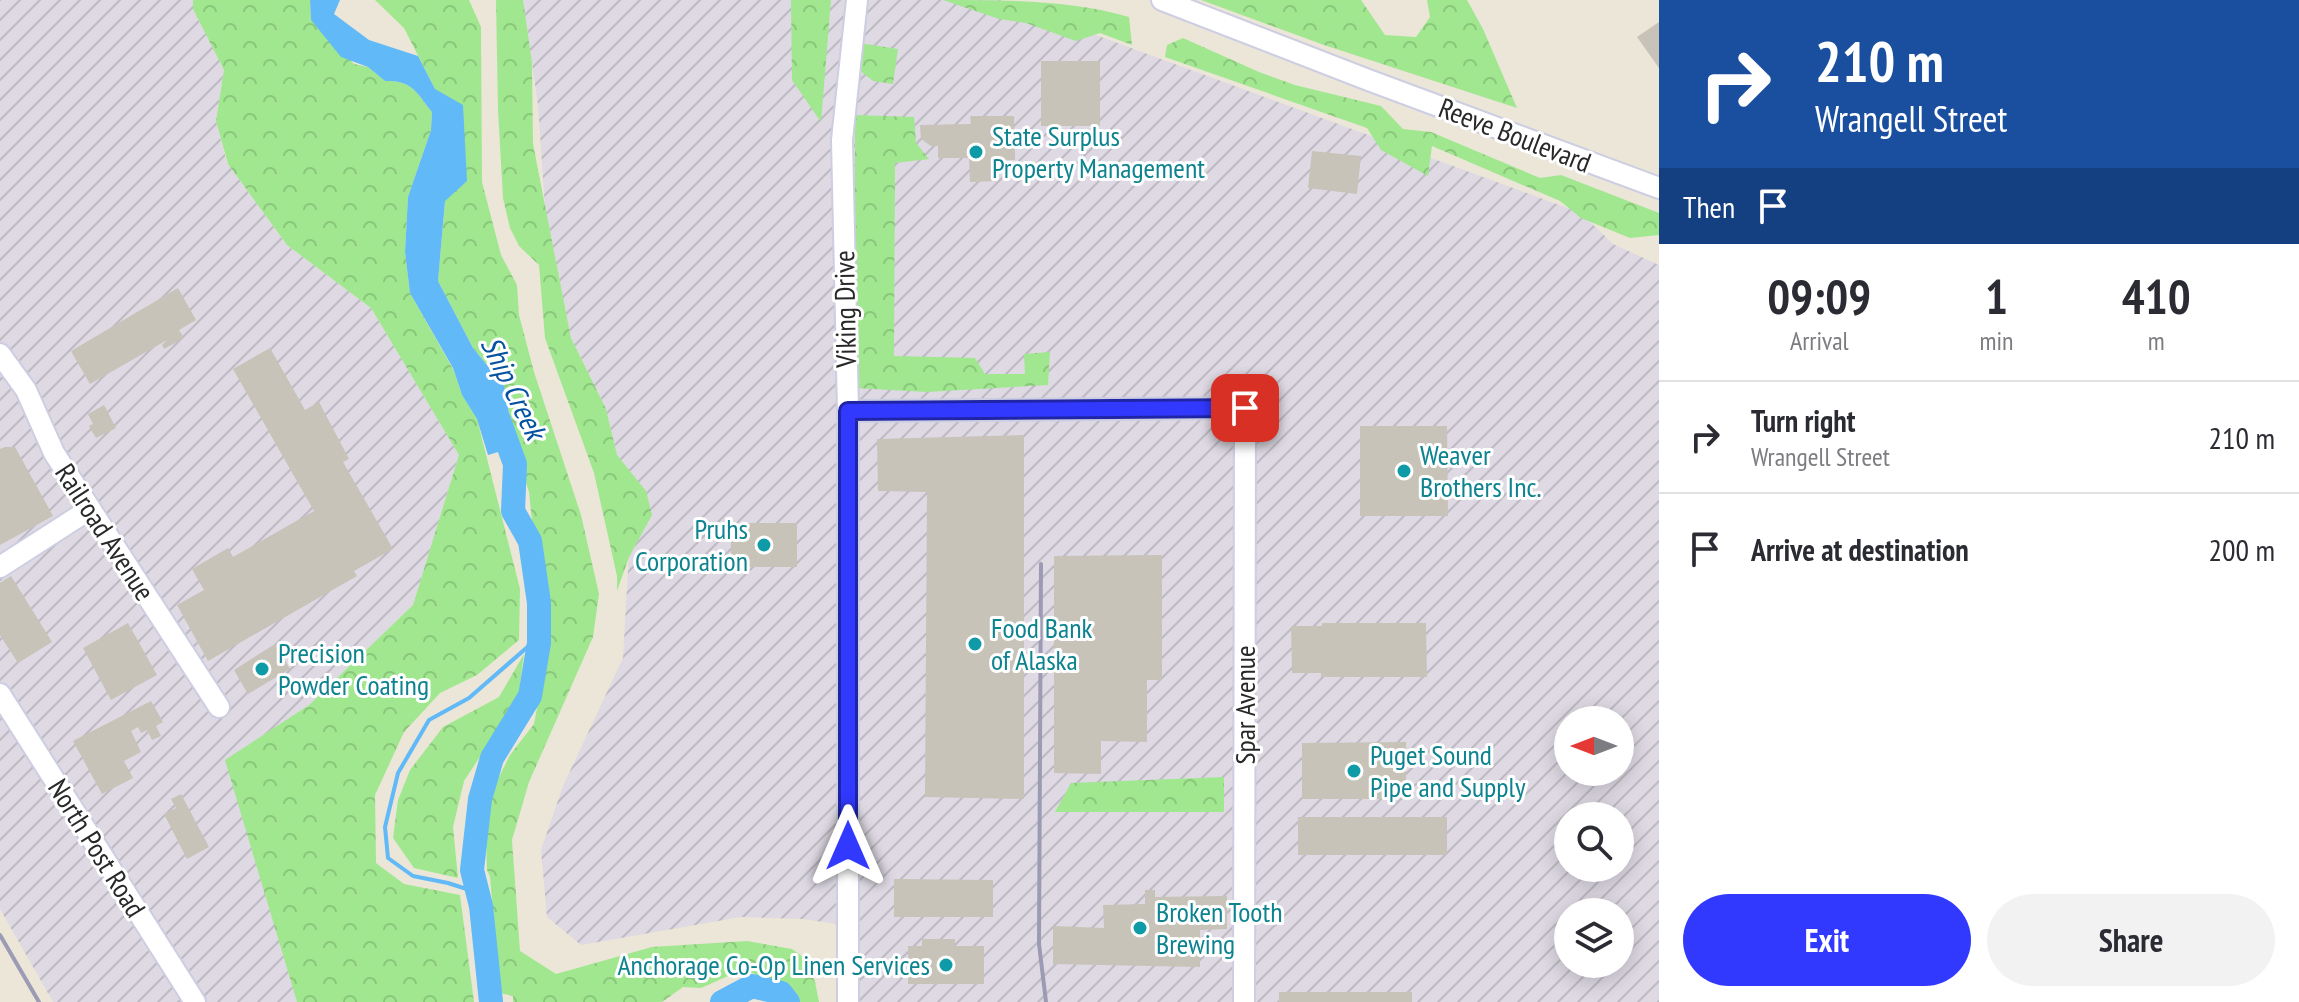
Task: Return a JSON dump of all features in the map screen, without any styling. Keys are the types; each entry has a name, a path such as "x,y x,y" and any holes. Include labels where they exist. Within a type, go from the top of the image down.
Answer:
{"street":[{"name":"Viking Drive","path":"848,1002 848,411 842,140 857,0"},
{"name":"Reeve Boulevard","path":"1162,0 1659,188"},
{"name":"Railroad Avenue","path":"0,354 26,390 54,453 219,707"},
{"name":"Spar Avenue","path":"848,411 1245,408 1244,1002"},
{"path":"0,567 90,509"},
{"name":"North Post Road","path":"0,694 195,1002"}],"shaded area":[{"path":"0,0 193,0 193,9 224,70 216,121 227,163 287,245 371,308 459,455 413,605 309,705 226,760 297,1002 53,1002 0,909"},
{"path":"523,0 1000,0 1581,213 1613,244 1659,265 1659,1002 860,1002 859,927 802,919 741,917 581,945 547,917 541,850 563,786 623,658 631,516 606,409 571,338 545,207 538,105"}],"green space":[{"path":"193,0 310,0 311,20 354,64 368,67 385,81 408,85 432,112 431,130 408,197 405,252 410,293 477,419 520,589 519,640 477,675 440,693 404,732 375,795 376,863 404,884 460,895 474,1002 297,1002 225,760 309,705 413,605 459,455 371,308 287,245 228,164 216,121 224,70 193,9"},
{"path":"375,0 469,0 481,27 482,182 501,255 517,285 519,315 534,372 581,515 599,594 593,637 529,782 512,840 520,951 556,974 652,947 747,941 792,949 806,959 819,1002 796,1002 786,989 748,971 735,973 701,988 683,987 662,1002 513,1002 513,996 500,993 486,838 491,793 510,755 534,724 546,659 545,587 533,531 529,492 515,447 504,386 473,348 438,281 445,201 435,89 404,28"},
{"path":"496,0 523,0 532,62 533,144 571,338 606,409 617,455 646,491 652,515 629,557 617,591 617,576 594,473 545,338 539,265 519,246 510,228 503,198"},
{"path":"791,0 831,0 821,122 792,80"},
{"path":"943,0 1038,2 1107,11 1129,17 1132,45 1100,33 1076,41 1026,23 999,19"},
{"path":"1201,0 1361,0 1385,35 1416,37 1430,17 1427,0 1467,0 1517,108 1324,45"},
{"path":"1183,38 1295,85 1381,106 1403,129 1431,132 1540,178 1561,175 1659,213 1659,235 1630,238 1581,218 1560,201 1432,146 1428,176 1381,150 1367,128 1165,57 1167,45"},
{"path":"859,43 898,49 893,84 873,81 858,69"},
{"path":"855,115 914,117 916,143 929,159 895,163 894,356 975,358 985,374 1025,374 1024,354 1050,352 1048,385 927,392 855,388"},
{"path":"524,654 518,699 464,781 453,827 458,878 414,868 393,838 398,800 410,770 443,727 499,697"},
{"path":"1224,777 1224,812 1055,812 1071,783"}],"water":[{"path":"310,0 340,0 334,14 369,40 418,56 435,89 463,105 467,181 445,201 438,281 473,348 504,386 515,447 488,455 477,419 462,395 453,368 410,293 405,252 408,197 431,130 432,112 408,85 385,81 368,67 341,57 311,20"}],"building":[{"path":"1659,22 1659,68 1637,37"},
{"name":"State Surplus Property Management","path":"1041,61 1100,61 1100,126 1041,126"},
{"name":"State Surplus Property Management","path":"970,116 1014,116 1015,160 997,160 998,181 970,182 969,158 938,158 938,146 931,146 921,139 920,125 971,124"},
{"path":"1312,151 1361,156 1357,194 1308,188"},
{"path":"178,288 196,320 179,330 184,338 164,349 162,345 167,340 90,384 71,351"},
{"path":"270,348 305,410 319,402 349,459 343,462 393,549 354,571 357,576 208,661 177,605 204,590 192,569 228,548 233,557 314,511 233,369"},
{"path":"104,405 116,428 96,438 89,426 93,424 88,414"},
{"name":"Weaver Brothers Inc.","path":"1360,426 1447,426 1448,516 1360,516"},
{"name":"Food Bank of Alaska","path":"1024,435 1024,799 925,797 927,492 878,491 877,439"},
{"path":"15,447 53,516 0,545 0,449"},
{"name":"Pruhs Corporation","path":"731,523 797,523 797,567 731,567"},
{"name":"Food Bank of Alaska","path":"1162,555 1162,680 1147,680 1147,742 1101,741 1101,774 1054,773 1054,556"},
{"path":"11,576 52,642 18,663 0,635 0,583"},
{"path":"128,623 157,675 111,700 83,648"},
{"path":"1322,623 1426,623 1427,677 1321,677 1321,673 1292,673 1291,626 1322,626"},
{"name":"Precision Powder Coating","path":"275,644 290,669 248,694 234,670"},
{"path":"151,701 163,722 156,726 161,736 152,740 147,730 141,733 138,727 131,731 141,752 124,761 133,778 102,794 73,741"},
{"name":"Puget Sound Pipe and Supply","path":"1406,742 1406,799 1302,799 1302,743"},
{"path":"181,794 209,847 187,859 164,814 176,808 171,799"},
{"path":"1298,817 1447,817 1447,855 1298,855"},
{"path":"894,879 993,880 993,917 894,917"},
{"name":"Broken Tooth Brewing","path":"1145,890 1155,890 1155,897 1227,896 1227,929 1200,930 1200,967 1053,964 1053,926 1104,928 1103,905 1145,904"},
{"name":"Anchorage Co-Op Linen Services","path":"922,939 955,939 955,946 984,946 984,984 908,984 908,946 922,946"},
{"path":"1279,992 1412,992 1412,1002 1279,1002"}],"waterway":[{"name":"Ship Creek","path":"491,1002 481,906 472,870 480,799 492,758 530,696 539,643 539,603 530,541 513,511 515,464 499,420"},
{"path":"476,892 413,876 388,858 385,827 398,773 429,720 469,698 539,637"},
{"name":"Ship Creek","path":"722,1002 752,986 781,993 788,1002"}],"railway":[{"path":"1041,564 1039,944 1046,1002"},
{"path":"0,935 39,1002"}],"place":[{"name":"State Surplus Property Management","path":"976,152"},
{"name":"Weaver Brothers Inc.","path":"1404,471"},
{"name":"Pruhs Corporation","path":"764,545"},
{"name":"Food Bank of Alaska","path":"975,644"},
{"name":"Precision Powder Coating","path":"262,669"},
{"name":"Puget Sound Pipe and Supply","path":"1354,771"},
{"name":"Broken Tooth Brewing","path":"1140,928"},
{"name":"Anchorage Co-Op Linen Services","path":"946,965"}],"route":[{"path":"848,846 848,411 1245,408"}]}
